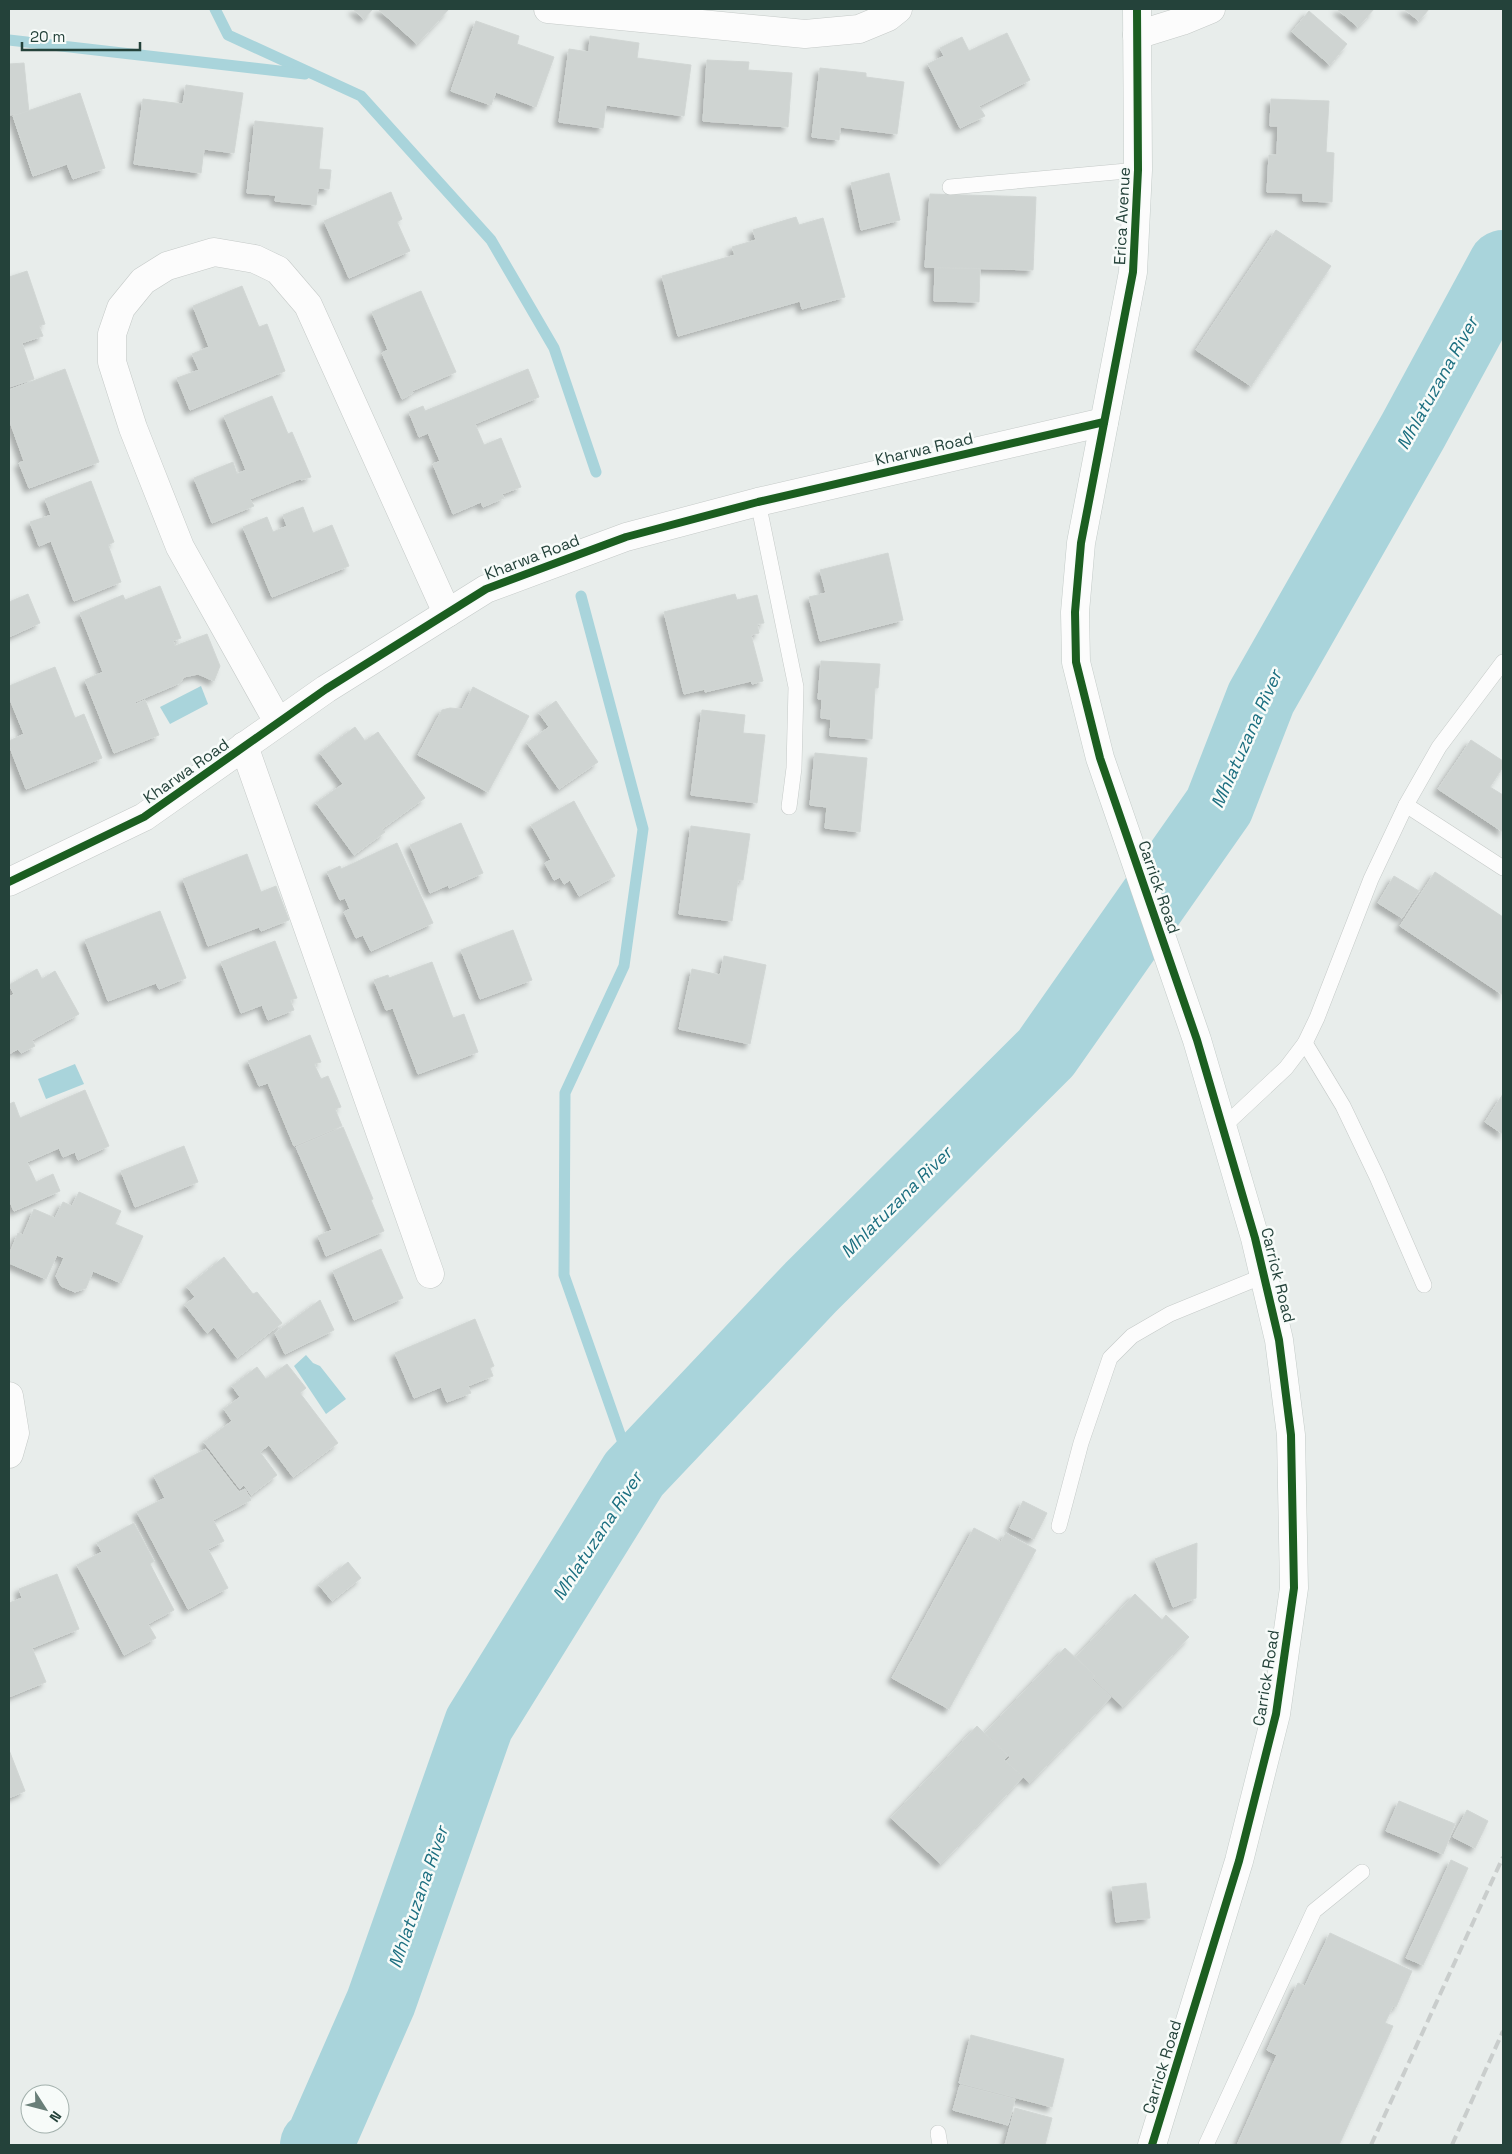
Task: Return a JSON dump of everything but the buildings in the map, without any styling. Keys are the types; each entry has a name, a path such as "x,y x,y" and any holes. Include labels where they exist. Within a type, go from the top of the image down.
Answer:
{"street":[{"path":"548,9 639,13 805,34 860,29 888,17 898,9"},
{"path":"1137,22 1182,21 1211,9"},
{"name":"Erica Avenue","path":"1104,422 1133,272 1138,170 1137,22"},
{"path":"278,722 180,547 133,428 112,362 112,334 121,308 143,281 167,266 214,252 255,258 278,270 295,288 308,305 447,613"},
{"name":"Kharwa Road","path":"9,882 144,817 326,689 486,588 626,537 758,502 1104,422"},
{"name":"Carrick Road","path":"1104,422 1081,543 1075,612 1076,662 1100,758 1197,1040 1255,1238 1279,1340 1291,1436 1294,1588 1276,1714 1239,1861 1152,2145"},
{"path":"244,746 430,1274"},
{"path":"9,1396 15,1433 9,1454"}],"lane":[{"path":"950,187 1138,170"},
{"path":"758,502 796,687 794,768 789,807"},
{"path":"1223,1127 1286,1068 1305,1043 1317,1018 1371,879 1406,805 1440,748 1503,662"},
{"path":"1406,805 1503,868"},
{"path":"1305,1043 1343,1106 1377,1177 1424,1286"},
{"path":"1059,1526 1081,1443 1110,1358 1132,1336 1170,1314 1263,1276"},
{"path":"1206,2145 1314,1910 1362,1872"}],"water":[{"path":"201,686 208,704 170,724 160,707"},
{"path":"75,1064 84,1084 46,1099 38,1079"},
{"path":"306,1355 313,1363 320,1366 346,1399 326,1414 294,1366"}],"waterway":[{"path":"215,9 228,35 361,96 491,240 554,348 596,472"},
{"path":"9,40 305,74"},
{"name":"Mhlatuzana River","path":"315,2145 320,2141 381,2002 479,1724 634,1474 811,1287 1046,1053 1219,806 1261,698 1413,431 1503,265"},
{"path":"581,596 643,829 624,966 565,1093 564,1275 634,1474"}],"railway":[{"path":"1371,2145 1503,1857"},
{"path":"1452,2145 1503,2031"}],"cycle path":[{"path":"1137,9 1138,170 1133,272 1081,543 1075,612 1076,662 1100,758 1197,1040 1255,1238 1279,1340 1291,1435 1294,1588 1276,1714 1239,1861 1152,2145"},
{"path":"9,882 144,817 326,689 486,589 626,537 758,502 1104,422"}]}
